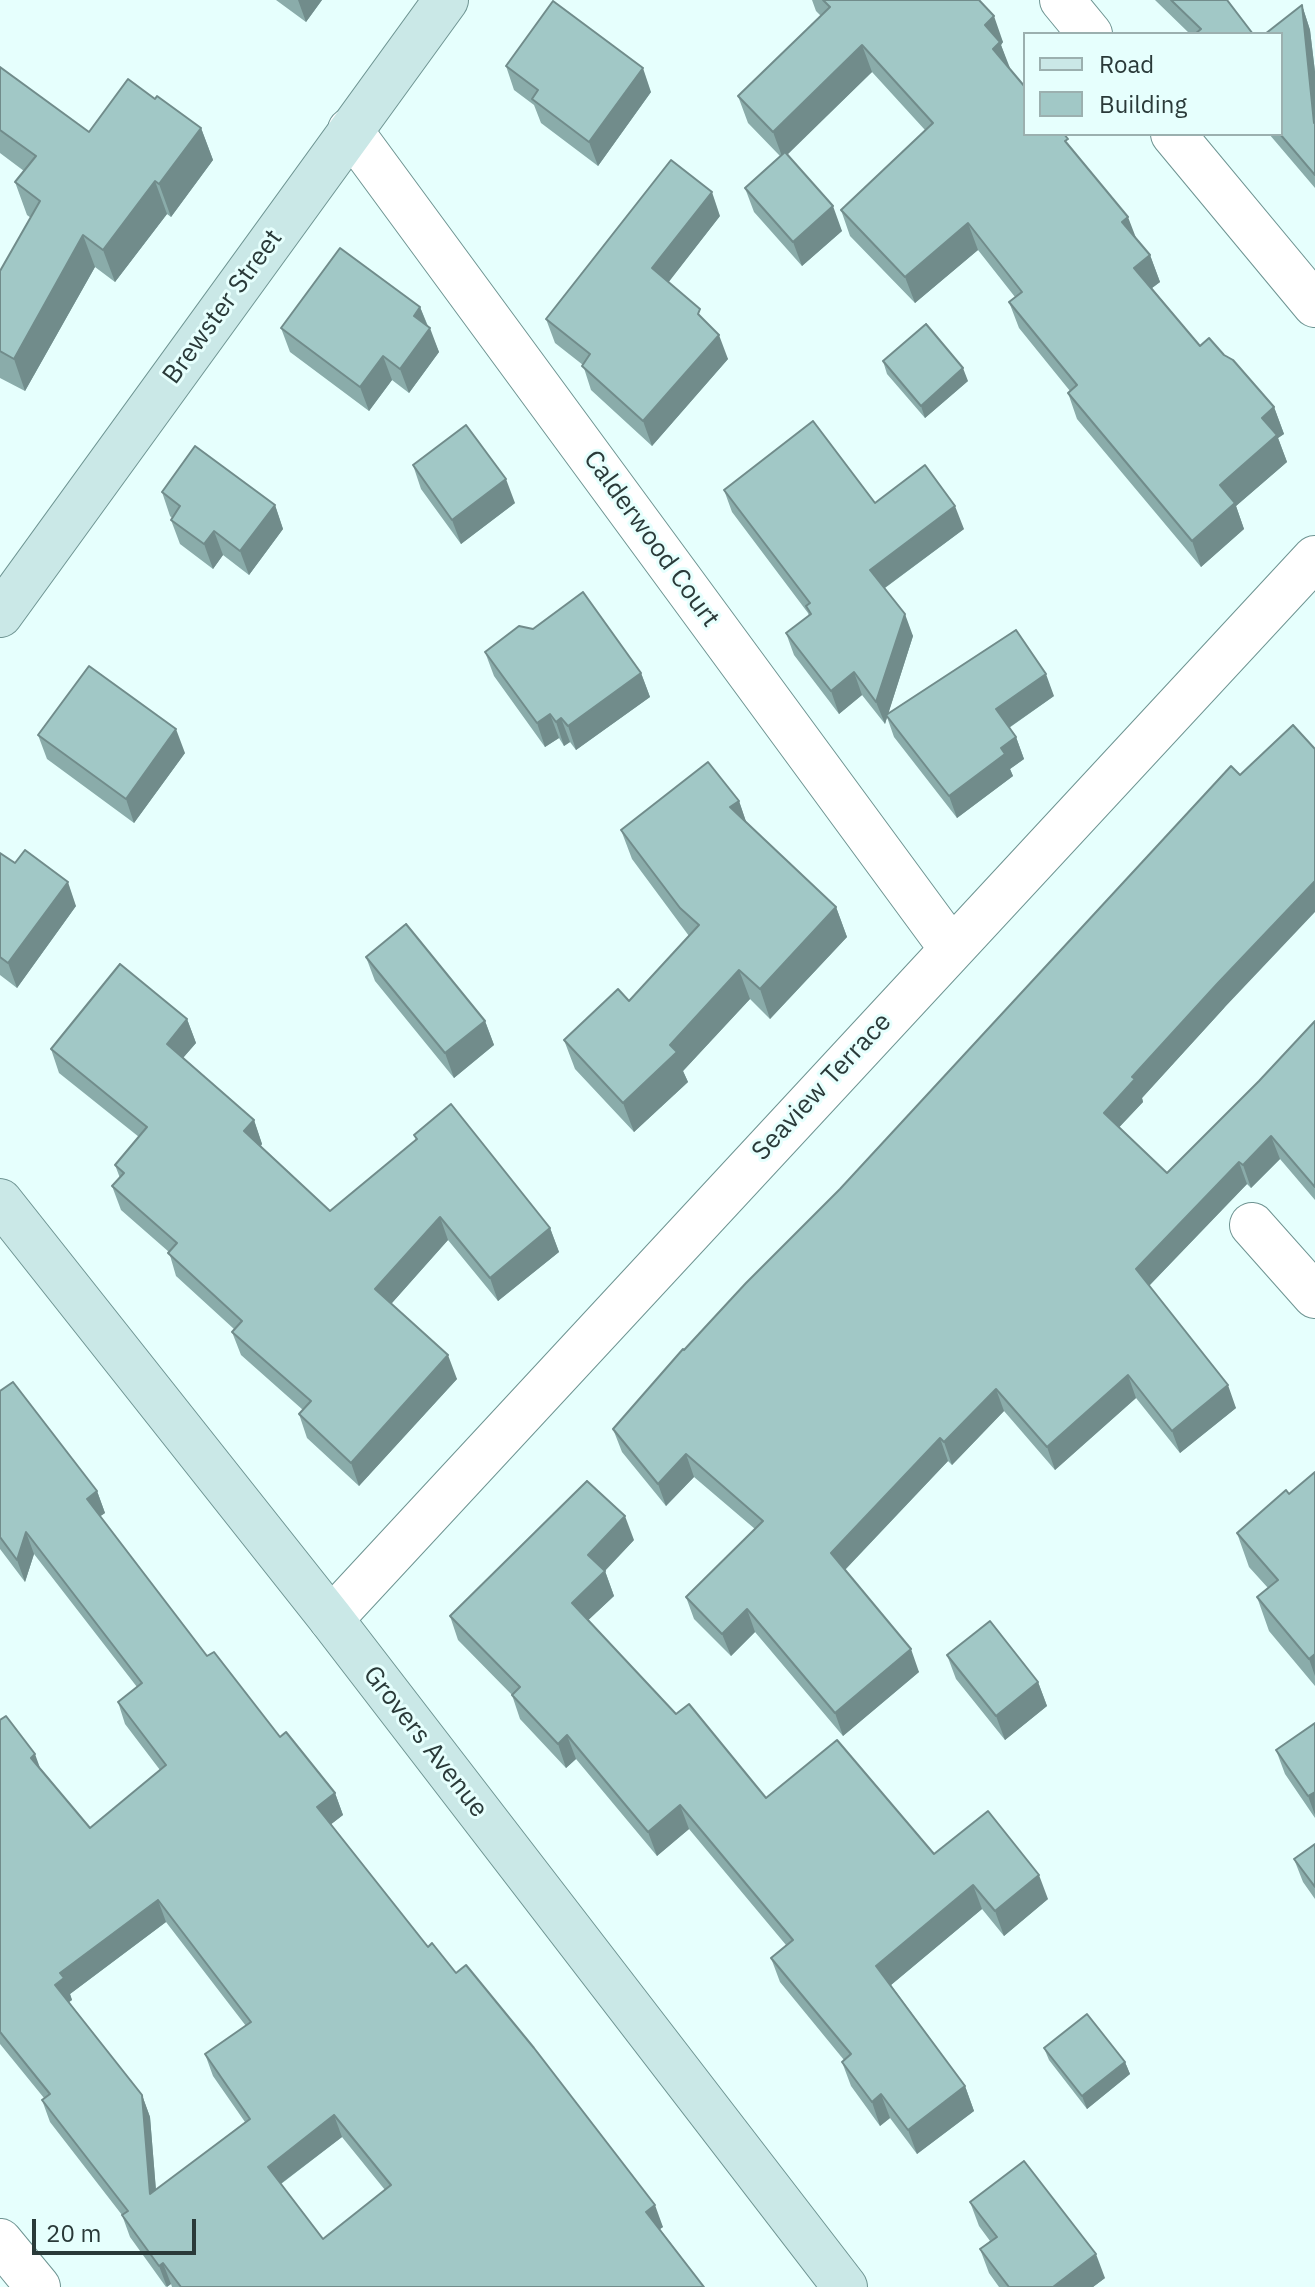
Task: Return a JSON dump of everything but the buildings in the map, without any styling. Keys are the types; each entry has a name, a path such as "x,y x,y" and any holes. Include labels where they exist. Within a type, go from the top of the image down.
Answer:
{"street":[{"name":"Brewster Street","path":"0,615 446,0"},
{"path":"1062,0 1088,32"},
{"name":"Calderwood Court","path":"350,130 951,948"},
{"path":"1175,136 1315,305"},
{"name":"Seaview Terrace","path":"331,1619 1315,558"},
{"name":"Grovers Avenue","path":"0,1201 331,1619 845,2287"},
{"path":"1252,1225 1315,1296"},
{"path":"0,2241 38,2287"}]}
